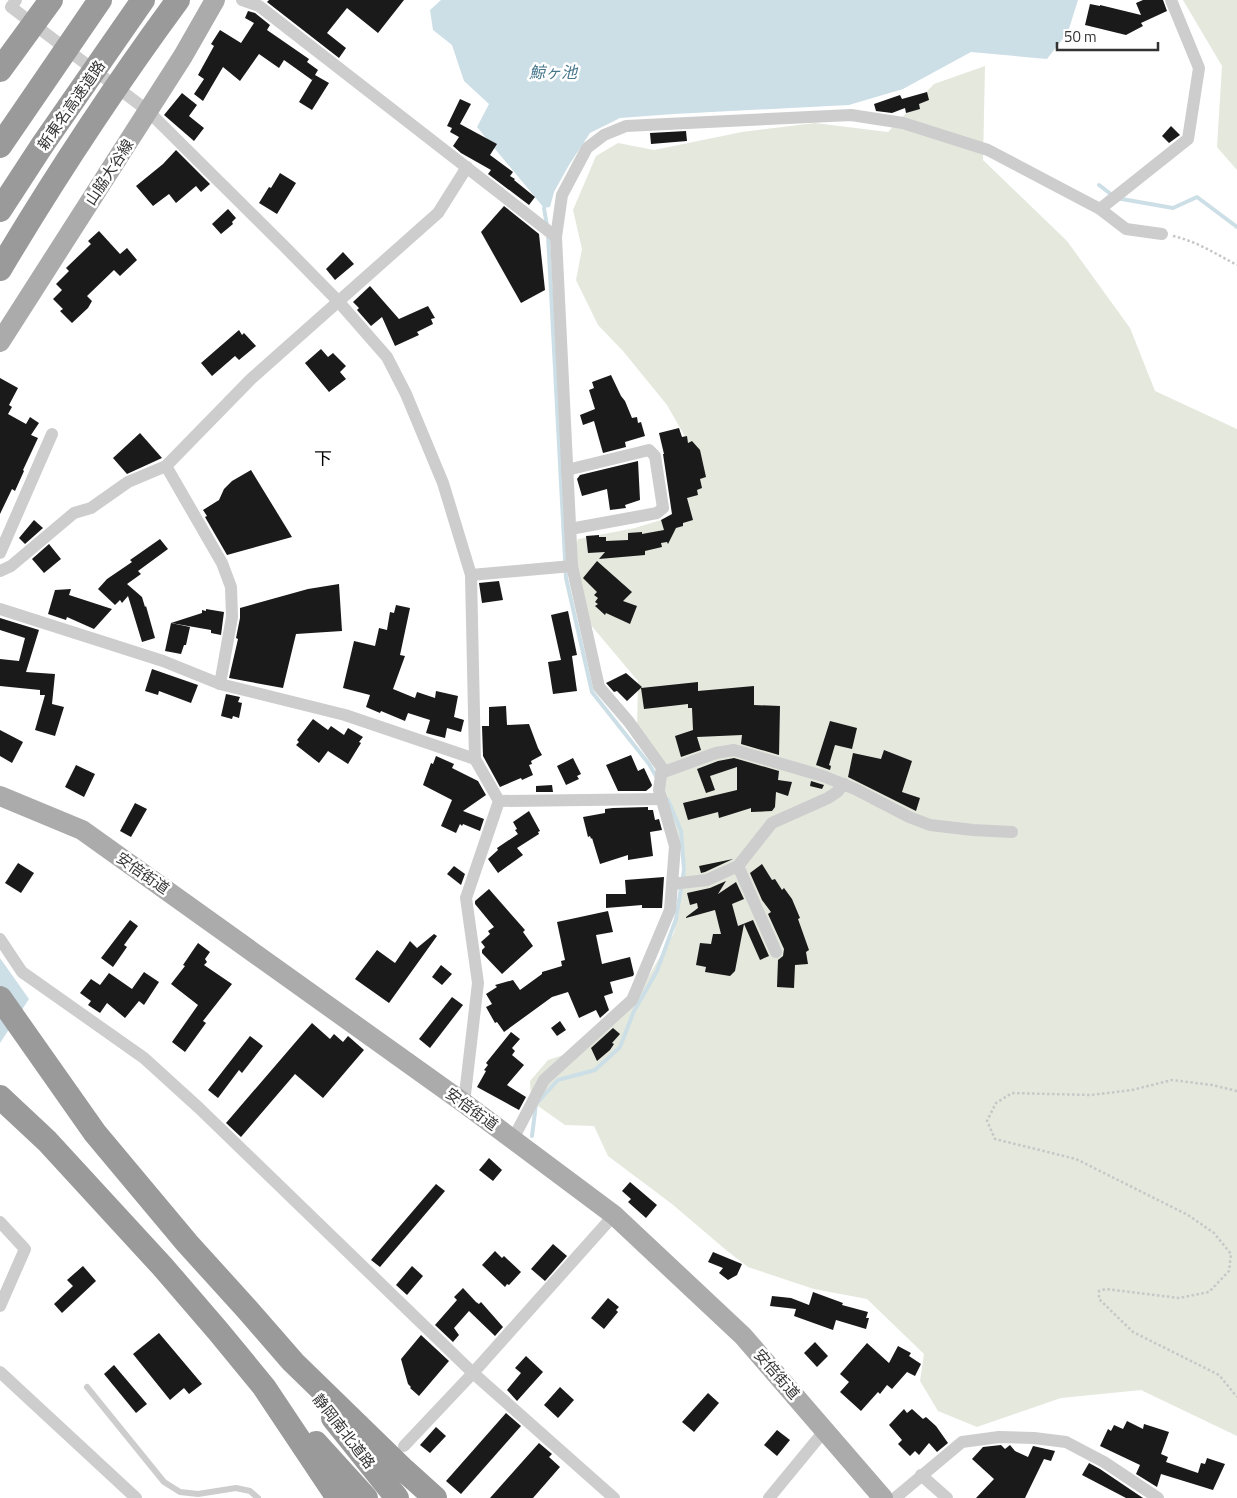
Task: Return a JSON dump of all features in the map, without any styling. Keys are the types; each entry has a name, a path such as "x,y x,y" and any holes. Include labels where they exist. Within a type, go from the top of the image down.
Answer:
{"highway":[{"path":"0,70 51,0"},
{"path":"0,146 100,0"},
{"name":"新東名高速道路","path":"0,210 43,144 143,0"},
{"path":"0,269 36,210 140,51 178,0"},
{"path":"0,998 95,1133 186,1243 245,1306 293,1362 404,1470 436,1498"},
{"path":"0,1097 47,1141 162,1266 264,1386 338,1498"},
{"name":"静岡南北道路","path":"293,1362 329,1413 397,1498"},
{"name":"静岡南北道路","path":"264,1386 366,1498"}],"main road":[{"name":"山脇大谷線","path":"0,342 184,56 215,0"},
{"name":"安倍街道","path":"0,796 82,830 464,1103 614,1215 743,1336 883,1498"}],"street":[{"path":"16,0 11,7 148,111 338,302 387,356 406,394 442,483 471,575 475,759 499,801 466,898 478,983 464,1103"},
{"path":"242,0 259,6 556,237"},
{"path":"1100,209 1188,139 1199,68 1170,0"},
{"path":"513,1139 544,1080 632,1000 670,910 673,884 675,846 660,790 662,768 629,722 600,687 572,566 556,237 562,196 587,148 604,134 626,126 851,114 904,124 988,150 1100,209 1126,229 1162,234"},
{"path":"0,570 11,566 74,513 91,508 128,482 166,466 251,379 438,213 467,167"},
{"path":"0,553 52,434"},
{"path":"567,470 649,450 655,456 663,508 657,514 570,529"},
{"path":"166,466 222,563 231,587 232,618 220,684"},
{"path":"471,575 572,566"},
{"path":"0,609 163,661 220,684 345,715 475,759"},
{"path":"662,773 716,753 734,750 844,784 909,817 930,825 1012,832"},
{"path":"673,884 707,880 738,866 772,823 828,798 844,784"},
{"path":"499,801 662,799"},
{"path":"738,866 776,952"},
{"path":"0,939 22,972 144,1058 199,1108 473,1373 614,1498"},
{"path":"404,1446 473,1373 614,1215"},
{"path":"0,1222 25,1249 0,1306"},
{"path":"0,1372 136,1498"},
{"path":"769,1498 825,1430"},
{"path":"895,1498 921,1474 962,1442 999,1437 1034,1438 1066,1442 1104,1462 1158,1498"},
{"path":"921,1474 947,1498"}],"lane":[{"path":"87,1387 164,1482 180,1492 198,1494 236,1488 250,1490 258,1498"}],"path":[{"path":"1162,234 1183,238 1237,265"},
{"path":"1237,1091 1212,1085 1172,1080 1132,1090 1091,1095 1012,1093 996,1103 987,1121 995,1139 1076,1159 1188,1215 1214,1233 1232,1254 1229,1271 1209,1292 1179,1298 1106,1289 1099,1291 1099,1299 1133,1332 1219,1375 1237,1397"}],"shaded area":[{"path":"1183,0 1237,0 1237,170 1217,147 1222,66"},
{"path":"985,66 983,160 1067,241 1130,328 1155,391 1237,429 1237,1436 1141,1390 1061,1398 977,1427 938,1411 920,1381 924,1354 867,1299 814,1289 748,1267 672,1204 608,1156 594,1126 565,1125 531,1101 530,1081 548,1060 585,1048 641,989 674,933 686,868 666,791 637,730 638,681 579,611 570,564 578,539 635,528 674,516 695,454 667,405 623,351 598,325 576,280 582,249 573,210 596,156 618,143 654,150 742,132 815,123 888,132 934,84"}],"water":[{"name":"鯨ヶ池","path":"441,0 1078,0 1068,32 1047,59 971,52 903,89 849,105 620,118 590,133 554,192 550,207 544,208 477,127 489,104 464,81 452,45 433,30 430,10"},
{"path":"0,958 29,999 0,1043"}],"building":[{"path":"269,0 404,0 378,33 347,8 327,33 346,48 339,58 267,2"},
{"path":"1143,0 1163,0 1167,11 1141,23 1143,26 1126,35 1085,25 1090,4 1141,15 1136,3"},
{"path":"248,11 255,13 270,25 267,30 309,59 307,62 318,70 315,75 329,83 312,110 299,102 314,77 312,80 284,60 279,68 259,54 240,81 223,67 203,101 194,94 204,79 198,75 214,46 211,44 220,30 241,43 254,23 245,18"},
{"path":"927,92 929,100 919,104 920,109 906,113 905,108 892,113 876,111 874,104 900,95 902,99"},
{"path":"182,93 197,105 189,116 204,128 194,141 164,115"},
{"path":"460,99 471,104 460,124 497,144 490,155 513,172 510,176 535,197 529,205 488,174 491,170 461,153 453,146 459,137 450,132 452,128 447,126"},
{"path":"1171,126 1180,135 1169,143 1162,136"},
{"path":"686,131 687,141 651,144 650,133"},
{"path":"176,150 210,184 201,192 196,186 176,203 169,194 153,206 136,186 163,164"},
{"path":"280,173 296,183 277,214 259,203"},
{"path":"504,206 539,234 545,290 521,303 481,232"},
{"path":"228,209 236,218 232,222 233,224 221,234 212,224"},
{"path":"99,231 120,254 127,248 137,260 120,276 114,270 87,296 92,301 88,308 72,323 60,311 63,309 53,299 62,290 56,284 69,271 66,268 91,244 88,241"},
{"path":"343,252 354,264 335,280 326,269"},
{"path":"370,286 399,319 428,306 435,318 431,319 433,324 417,332 419,335 395,346 382,317 371,326 357,310 359,308 353,302"},
{"path":"239,330 242,335 244,333 256,346 239,360 235,356 212,376 201,363"},
{"path":"321,349 328,357 333,353 346,366 340,372 346,379 329,392 305,363"},
{"path":"611,375 632,418 637,417 638,423 641,422 645,436 625,442 626,447 603,453 594,421 583,425 580,415 595,409 589,390 594,388 592,382"},
{"path":"0,378 18,388 9,405 12,407 8,414 26,424 30,417 39,423 31,435 38,438 24,471 15,491 12,489 0,514"},
{"path":"679,428 682,437 687,436 688,443 692,441 700,450 706,477 700,479 702,488 697,490 698,495 687,498 693,520 683,523 683,526 676,528 668,544 667,542 661,543 662,547 645,551 645,555 599,559 605,552 588,553 586,536 599,535 599,537 606,537 606,541 628,540 628,533 642,532 642,534 664,530 661,520 672,514 664,454 659,433"},
{"path":"140,433 162,458 127,474 113,458"},
{"path":"638,461 640,500 625,505 626,508 610,510 607,489 582,496 577,479 580,475"},
{"path":"251,470 292,537 227,555 205,517 207,516 203,510 219,500 224,489 232,481"},
{"path":"34,520 43,528 25,544 19,538"},
{"path":"160,539 168,549 138,571 141,574 127,584 142,597 155,638 142,642 128,596 122,603 120,600 115,605 98,589 107,579 132,562 130,560"},
{"path":"49,544 61,559 44,573 32,559"},
{"path":"597,561 632,592 623,601 637,606 630,624 606,613 605,615 595,606 598,604 595,602 598,598 594,595 597,592 583,578"},
{"path":"499,581 503,600 482,603 479,583"},
{"path":"339,584 342,631 296,634 283,688 229,678 238,639 236,638 240,608 308,589"},
{"path":"71,589 69,595 112,609 94,629 67,617 66,620 48,614 55,590"},
{"path":"396,605 410,608 400,655 405,656 393,689 415,698 417,692 435,698 436,691 458,696 454,717 464,720 461,732 447,728 445,738 426,733 430,720 408,713 405,721 381,711 380,713 366,707 370,695 343,688 354,641 375,646 379,628 387,630 390,612 394,613"},
{"path":"206,609 224,612 221,635 211,633 211,630 171,623 202,613 202,610 206,611"},
{"path":"568,611 577,655 572,656 577,691 553,694 548,662 561,660 551,615"},
{"path":"0,618 39,630 26,672 55,674 52,704 64,707 55,736 35,730 45,695 40,695 40,690 0,686 0,659 19,661 25,638 0,630"},
{"path":"171,623 190,627 186,645 184,645 181,654 165,651"},
{"path":"152,669 198,685 191,703 159,691 158,695 145,691"},
{"path":"626,673 642,687 627,701 617,691 614,692 606,683"},
{"path":"698,682 698,691 754,686 754,705 780,706 779,755 741,744 742,735 697,737 701,750 681,757 675,736 693,730 692,708 688,708 688,704 644,709 641,688"},
{"path":"226,694 240,697 238,702 242,703 239,718 233,716 232,719 221,716"},
{"path":"506,706 507,725 529,724 542,755 531,761 532,764 529,765 533,775 500,787 483,756 482,726 489,726 489,707"},
{"path":"313,719 328,730 331,726 344,735 348,728 363,737 348,764 328,751 319,763 296,745 299,742 297,740"},
{"path":"830,721 857,728 852,749 835,745 829,765 831,766 830,770 816,765"},
{"path":"0,730 23,742 12,763 0,756"},
{"path":"884,750 912,761 902,792 920,798 916,811 848,777 853,753 881,759"},
{"path":"631,755 638,771 644,768 652,785 646,791 618,791 606,765"},
{"path":"436,756 454,764 452,768 478,781 486,795 463,811 484,819 480,831 460,824 456,833 441,826 452,800 423,785 431,763 433,764"},
{"path":"573,758 581,774 577,776 579,779 566,785 557,766"},
{"path":"734,758 779,771 778,780 792,782 788,796 776,792 775,807 772,811 751,812 751,808 719,818 718,812 688,820 683,803 737,790 737,767 710,776 715,790 706,793 697,769 718,761"},
{"path":"76,765 95,774 84,797 65,787"},
{"path":"811,781 824,785 822,789 810,786"},
{"path":"552,785 553,792 536,792 536,786"},
{"path":"135,803 147,809 131,837 120,831"},
{"path":"648,807 648,810 653,810 655,820 659,819 662,830 650,832 653,856 628,860 628,855 600,864 592,838 588,837 583,817 605,813 605,809"},
{"path":"529,811 540,831 538,832 539,834 517,848 523,855 498,873 488,859 498,850 497,848 518,834 513,822"},
{"path":"733,859 705,872 701,873 699,866"},
{"path":"18,863 34,873 21,893 5,883"},
{"path":"762,864 772,880 775,879 782,890 784,888 792,899 800,918 798,919 809,950 806,952 808,964 795,965 794,988 777,987 778,960 783,956 784,949 768,914 771,912 762,900 750,873"},
{"path":"454,866 465,874 461,885 447,874"},
{"path":"664,877 662,908 642,908 642,905 606,908 606,894 626,894 625,880"},
{"path":"726,881 718,894 736,882 744,899 732,904 738,926 753,920 769,956 760,960 744,924 735,971 730,976 705,972 706,967 696,965 700,943 711,944 713,934 721,934 715,910 686,918 698,908 697,903 690,905 687,893 710,888"},
{"path":"489,889 525,930 523,932 533,946 502,974 482,953 485,947 481,942 490,934 488,931 494,927 475,904 475,901"},
{"path":"608,911 613,932 596,935 602,964 630,957 634,974 633,976 610,982 613,993 604,996 609,1010 600,1018 596,1010 579,1018 568,992 552,997 504,1032 497,1022 495,1023 486,1007 492,1004 486,994 497,987 495,985 513,980 520,990 542,974 542,972 562,966 561,961 565,960 557,922"},
{"path":"130,920 138,926 124,945 127,947 113,967 101,958"},
{"path":"434,934 437,936 389,1003 355,979 377,950 395,963 410,941 417,948"},
{"path":"198,943 210,952 205,959 207,962 204,965 232,984 203,1021 206,1023 185,1052 172,1042 198,1005 171,984 185,966 183,965"},
{"path":"441,965 452,974 442,985 432,977"},
{"path":"144,972 159,982 144,1005 139,1001 125,1018 107,1003 100,1013 88,1005 91,1001 80,993 91,979 100,985 109,973 132,989"},
{"path":"452,997 463,1005 430,1048 419,1039"},
{"path":"560,1021 566,1030 557,1036 551,1028"},
{"path":"312,1023 330,1039 334,1034 343,1042 348,1036 364,1050 323,1098 295,1074 241,1137 226,1123"},
{"path":"613,1028 620,1034 612,1043 614,1044 610,1050 597,1061 591,1048"},
{"path":"511,1032 520,1039 512,1048 515,1051 512,1055 524,1065 507,1085 526,1097 519,1110 477,1087 486,1071 484,1070 488,1065 486,1063"},
{"path":"250,1036 263,1046 242,1073 239,1070 218,1098 208,1090"},
{"path":"489,1158 502,1170 493,1181 479,1170"},
{"path":"630,1182 657,1205 646,1218 628,1202 631,1199 622,1191"},
{"path":"436,1184 445,1191 380,1267 371,1260"},
{"path":"553,1244 567,1256 545,1281 531,1269"},
{"path":"495,1251 502,1258 504,1256 521,1272 505,1287 482,1265"},
{"path":"713,1252 742,1264 737,1275 728,1280 719,1273 723,1268 708,1262"},
{"path":"83,1266 96,1281 62,1313 54,1304 73,1286 67,1280"},
{"path":"412,1266 423,1276 407,1295 396,1285"},
{"path":"463,1288 476,1302 479,1304 481,1302 503,1327 495,1336 469,1311 454,1328 459,1335 453,1342 435,1325 457,1300 454,1297"},
{"path":"813,1292 843,1303 842,1305 868,1312 866,1318 869,1318 866,1329 836,1320 833,1330 794,1316 796,1309 770,1306 772,1296 791,1298 809,1305"},
{"path":"608,1298 619,1307 616,1310 618,1312 604,1329 591,1318"},
{"path":"159,1333 202,1384 189,1394 184,1388 170,1400 133,1354"},
{"path":"421,1335 449,1361 419,1396 408,1384 401,1359"},
{"path":"815,1342 828,1356 817,1367 804,1353"},
{"path":"867,1343 889,1363 898,1346 911,1353 909,1356 921,1364 915,1376 907,1372 892,1389 887,1385 880,1394 878,1392 861,1411 840,1392 849,1382 840,1374"},
{"path":"526,1356 543,1372 517,1401 507,1390 521,1373 515,1368"},
{"path":"114,1365 147,1404 136,1413 104,1374"},
{"path":"560,1387 574,1400 558,1418 544,1405"},
{"path":"708,1393 719,1403 694,1432 682,1422"},
{"path":"904,1409 907,1413 912,1409 923,1419 926,1417 936,1426 948,1443 937,1452 929,1443 919,1455 915,1451 910,1456 898,1444 902,1440 889,1425"},
{"path":"506,1413 521,1426 461,1494 446,1481"},
{"path":"1127,1421 1143,1429 1144,1424 1169,1432 1161,1454 1168,1457 1166,1462 1198,1473 1201,1463 1205,1464 1207,1458 1225,1464 1213,1490 1161,1474 1157,1487 1136,1474 1140,1465 1100,1446 1108,1429 1111,1431 1114,1425 1123,1429"},
{"path":"436,1427 446,1436 430,1453 420,1445"},
{"path":"777,1430 790,1440 777,1456 764,1445"},
{"path":"539,1443 552,1454 549,1457 560,1467 533,1498 490,1498"},
{"path":"1001,1445 1005,1449 1010,1445 1015,1451 1028,1457 1033,1446 1055,1451 1051,1461 1044,1459 1025,1498 976,1498 994,1479 972,1459 983,1447"},
{"path":"1089,1463 1143,1498 1126,1498 1082,1475"}],"waterway":[{"path":"1099,185 1116,198 1173,208 1197,197 1237,227"},
{"path":"544,208 547,226"},
{"path":"548,235 566,578 592,692 649,764 657,778"},
{"path":"532,1136 536,1104 558,1080 595,1070 620,1047 634,1011 657,971 676,919 684,870 681,831 668,800"}],"district":[{"name":"下","path":"323,458"}]}
